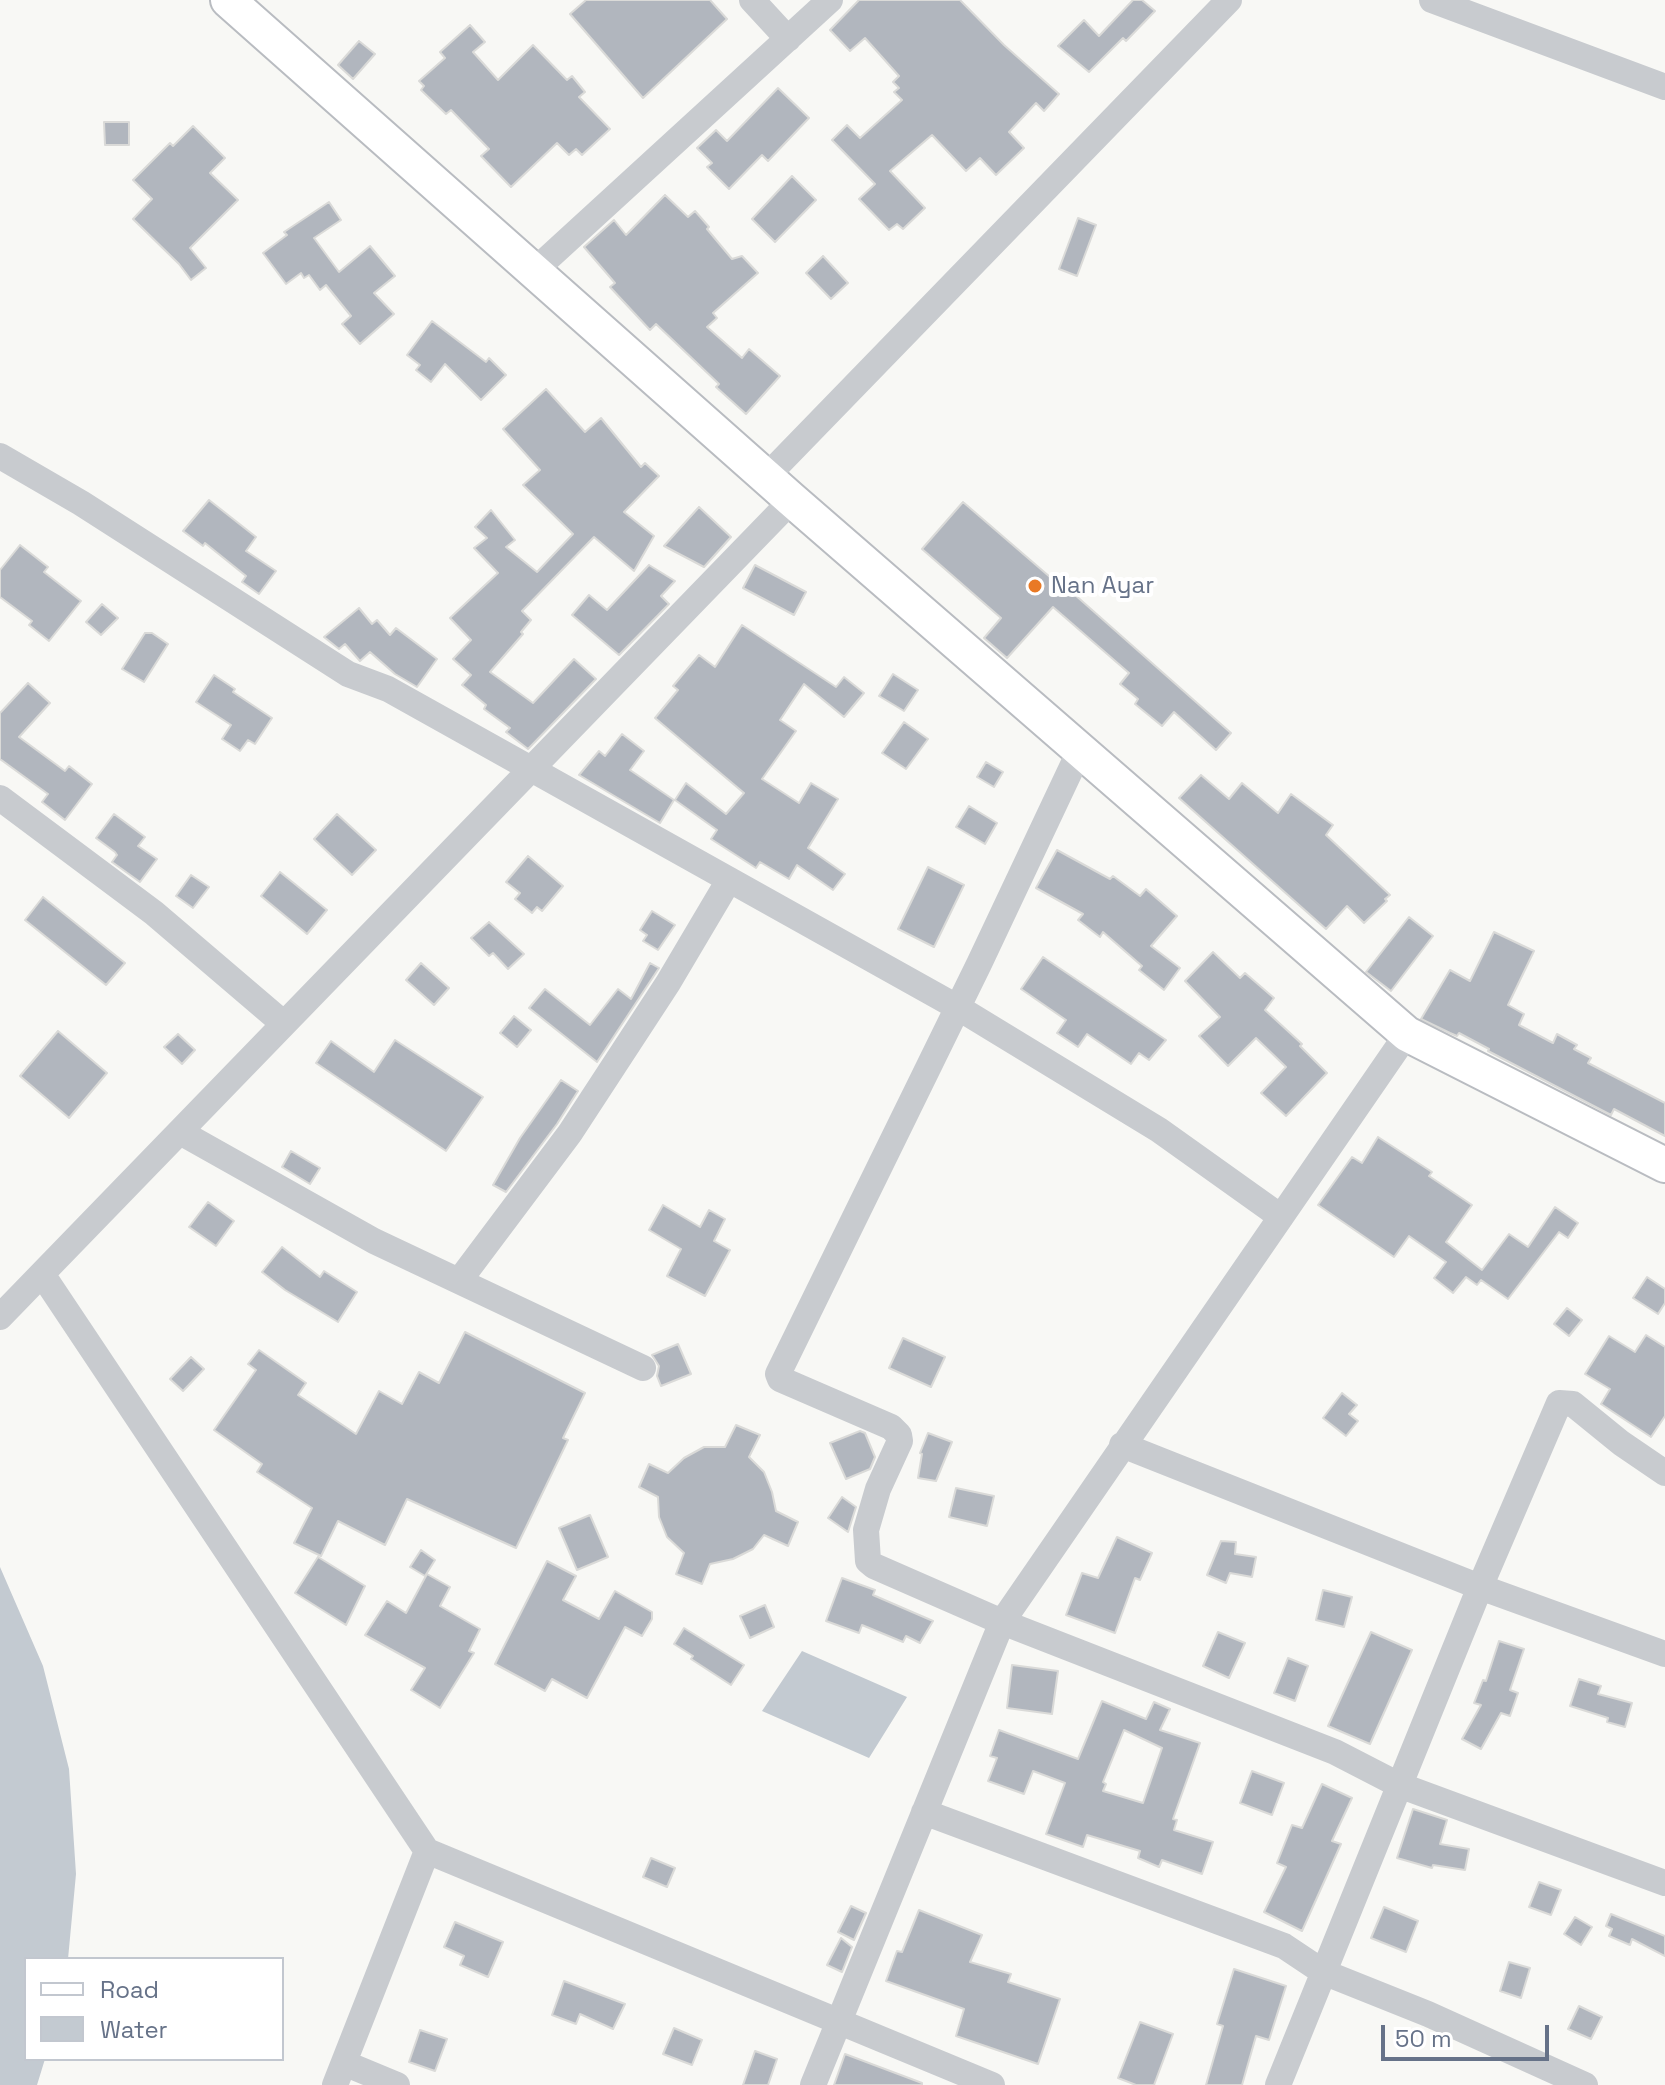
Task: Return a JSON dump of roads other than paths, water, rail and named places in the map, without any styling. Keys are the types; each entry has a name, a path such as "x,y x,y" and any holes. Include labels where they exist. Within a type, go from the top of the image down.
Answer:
{"main road":[{"path":"228,0 792,500 1407,1034 1665,1165"}],"street":[{"path":"752,0 788,39"},
{"path":"534,271 830,0"},
{"path":"766,477 1229,0"},
{"path":"1432,0 1665,87"},
{"path":"0,456 81,503 348,674 388,689 957,1007 1159,1130 1281,1217"},
{"path":"0,1317 792,500"},
{"path":"1080,750 778,1374 780,1379 891,1427 899,1435 900,1441 878,1489 866,1530 868,1561 1002,1622 1335,1752 1399,1785 1665,1883"},
{"path":"0,798 154,913 284,1024"},
{"path":"459,1281 570,1133 668,983 729,880"},
{"path":"813,2085 1002,1622 1407,1034"},
{"path":"180,1132 374,1241 643,1368"},
{"path":"42,1274 427,1851 992,2085"},
{"path":"1278,2085 1480,1587 1559,1403 1573,1404 1621,1443 1665,1473"},
{"path":"1122,1445 1480,1587 1665,1654"},
{"path":"924,1812 1284,1946 1323,1972 1428,2014 1585,2085"},
{"path":"397,2085 340,2074 427,1851"}],"water":[{"path":"0,1567 43,1666 69,1769 76,1874 68,1957 24,1957 24,2061 44,2061 37,2085 0,2085"},
{"path":"802,1651 907,1697 869,1758 762,1711"}],"place":[{"name":"Nan Ayar","path":"1035,586"}]}
